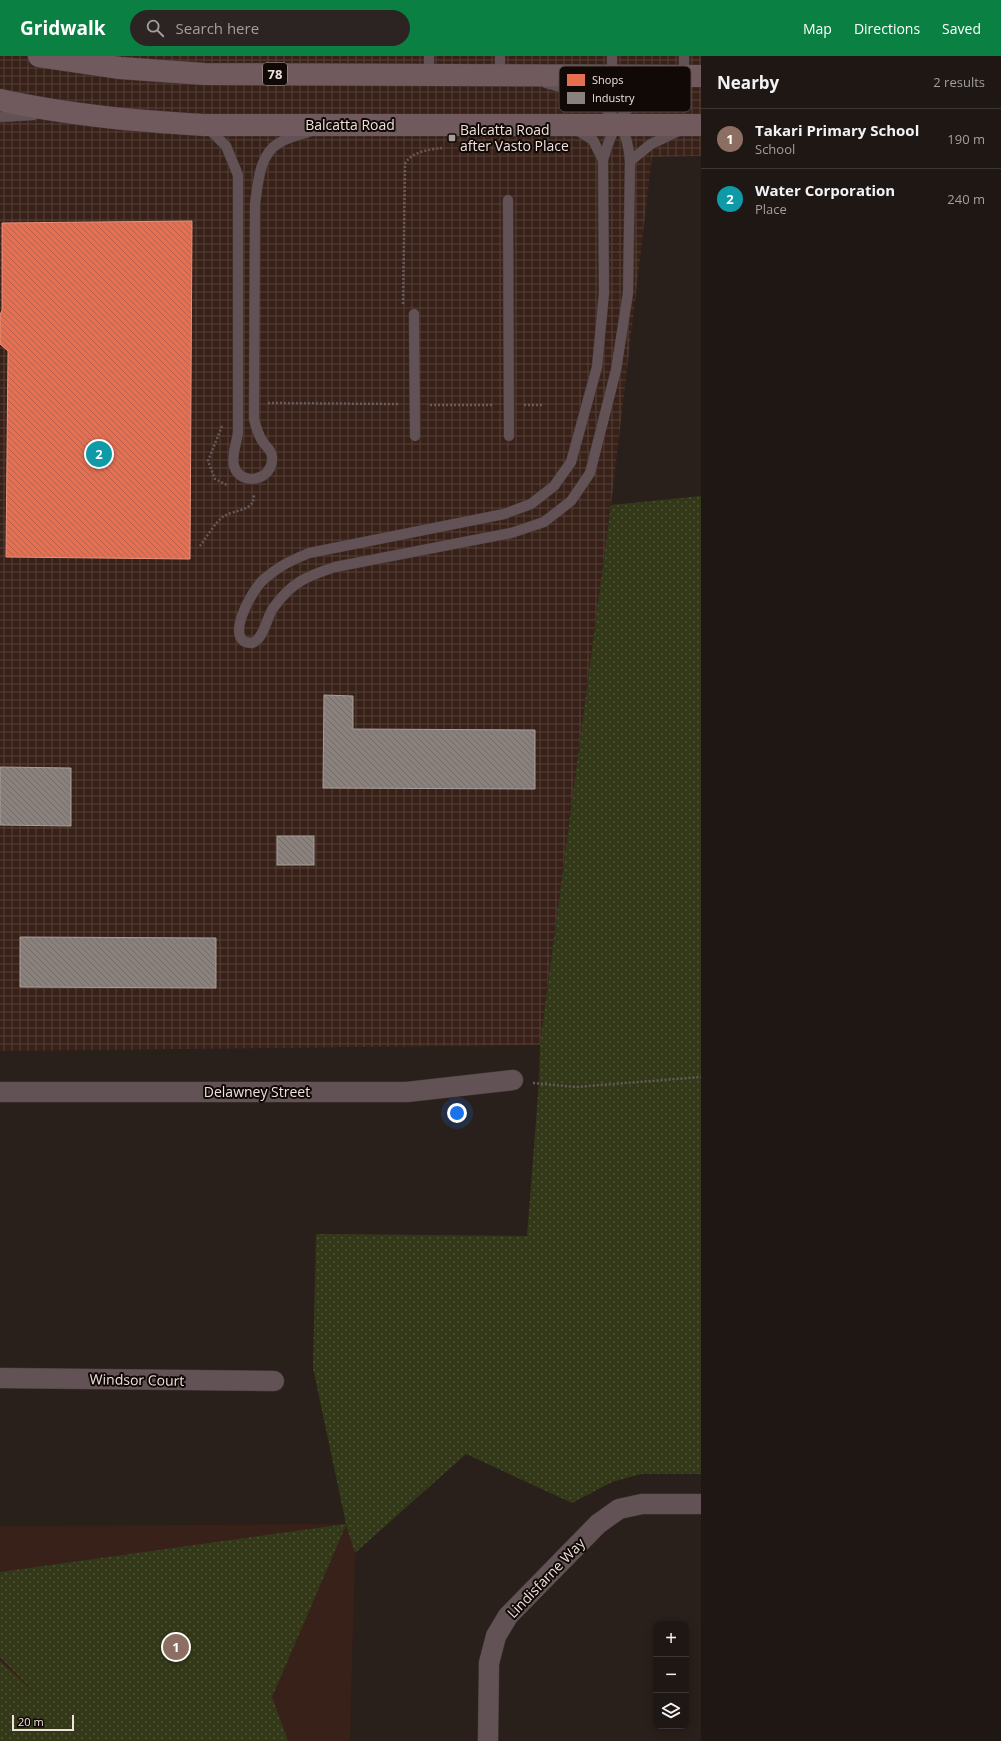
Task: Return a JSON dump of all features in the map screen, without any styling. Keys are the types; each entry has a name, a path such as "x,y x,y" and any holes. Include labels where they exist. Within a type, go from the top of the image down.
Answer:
{"main road":[{"name":"78","path":"39,56 120,68 204,74 429,65 504,68 559,67"},
{"name":"Balcatta Road","path":"0,100 70,114 137,122 204,125 697,125"}],"street":[{"path":"0,88 39,107"},
{"name":"Delawney Street","path":"0,1092 407,1092 513,1080"},
{"name":"Windsor Court","path":"0,1378 274,1381"},
{"name":"Lindisfarne Way","path":"488,1741 490,1663 496,1636 508,1616 598,1524 619,1509 642,1504 701,1504"}],"lane":[{"path":"504,68 559,86"},
{"path":"608,112 618,124 628,142 630,161 628,293 616,370 590,473 571,502 544,522 511,533 335,567 311,574 289,588 273,608 259,638 252,643 244,641 239,635 238,631 246,604 262,581 283,564 308,553 504,514 531,504 554,486 570,462 597,366 604,293 603,160 608,140 618,124 626,112"},
{"path":"0,117 70,114"},
{"path":"204,125 226,146 238,175 238,433 234,454 234,466 242,476 249,479 256,479 264,476 269,471 272,458 272,453 263,443 257,432 254,419 255,204 260,172 267,154 278,143 330,125"},
{"path":"568,125 593,140 603,160"},
{"path":"630,161 651,144 697,125"},
{"path":"508,200 509,436"},
{"path":"414,314 415,436"}],"path":[{"path":"404,306 406,160 428,150 446,148"},
{"path":"254,404 544,405"},
{"path":"232,486 219,482 215,479 208,460 228,412 238,408"},
{"path":"200,546 223,516 249,507 254,502 254,497 250,492"},
{"path":"513,1080 576,1086 701,1077"}],"shaded area":[{"path":"0,56 701,56 701,156 652,157 611,505 540,1045 0,1051"},
{"path":"346,1524 355,1553 350,1741 0,1741 0,1526"}],"green space":[{"path":"701,496 701,1474 641,1474 612,1482 572,1503 466,1454 355,1553 346,1525 272,1697 288,1741 0,1741 0,1661 37,1695 0,1657 0,1572 346,1524 313,1368 316,1234 527,1236 539,1083 540,1045 611,505"}],"building: Shops":[{"path":"192,221 190,559 6,557 8,351 0,344 0,315 2,310 2,223"}],"building: Industry":[{"path":"324,695 353,696 353,729 535,730 535,789 323,788"},
{"path":"0,767 71,768 71,826 0,825"},
{"path":"277,836 314,836 314,865 277,865"},
{"path":"20,937 216,938 216,988 20,987"}],"place":[{"name":"Balcatta Road after Vasto Place","path":"452,138"},
{"name":"Water Corporation","path":"99,454"},
{"name":"Takari Primary School","path":"176,1647"}]}
